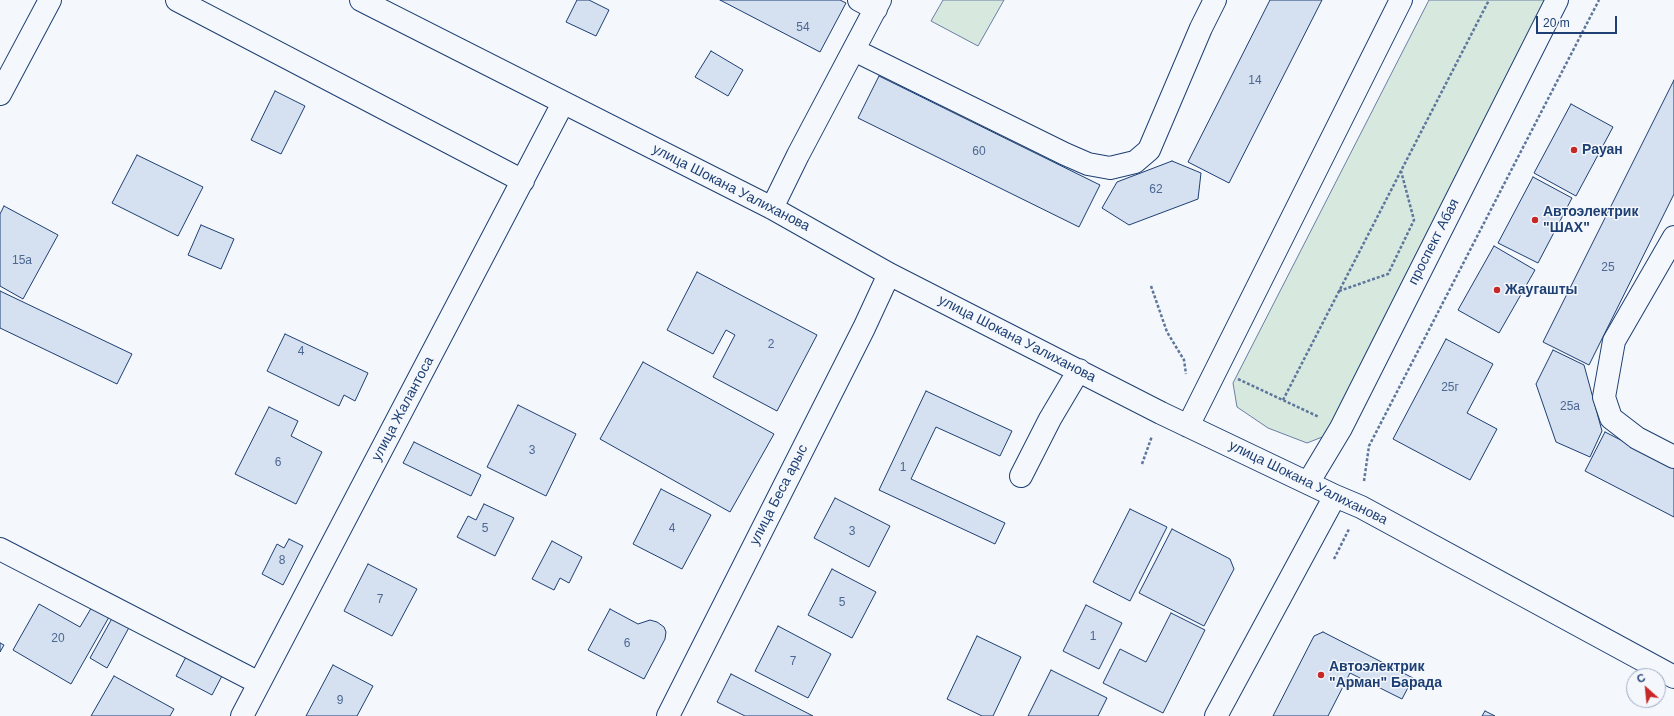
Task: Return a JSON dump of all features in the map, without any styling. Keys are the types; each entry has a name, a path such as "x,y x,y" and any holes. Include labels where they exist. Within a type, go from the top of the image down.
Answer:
{"street":[{"path":"0,94 50,0"},
{"path":"177,0 523,181"},
{"name":"улица Шокана Уалиханова","path":"361,0 772,208 889,274 1188,426 1361,507 1674,677"},
{"path":"854,50 1065,154 1088,164 1110,168 1135,162 1149,150 1200,28 1215,0"},
{"path":"1188,426 1218,369 1401,0"},
{"name":"проспект Абая","path":"1308,482 1341,428 1557,0"},
{"path":"772,208 798,155 854,50 872,3"},
{"name":"улица Жалантоса","path":"242,716 563,103"},
{"path":"1673,241 1614,341 1604,397 1611,418 1637,438 1674,457"},
{"name":"улица Беса арыс","path":"668,716 864,328 889,274"},
{"path":"1021,476 1050,419 1079,370"},
{"path":"1216,716 1335,496"},
{"path":"0,549 259,683"}],"path":[{"path":"1283,400 1489,0"},
{"path":"1334,559 1361,507 1369,446 1599,0"},
{"path":"1339,291 1388,274 1414,220 1401,171"},
{"path":"1151,286 1167,332 1184,360"},
{"path":"1218,369 1341,428"}],"shaded area":[{"path":"943,0 1004,0 978,46 931,21"},
{"path":"1429,0 1554,0 1335,432 1307,443 1268,428 1237,407 1233,383"}],"building":[{"path":"577,0 589,0 609,10 596,36 566,22"},
{"path":"720,0 840,0 846,3 820,52"},
{"path":"1270,0 1322,0 1229,183 1188,162"},
{"path":"711,51 743,70 728,96 695,77"},
{"path":"879,76 1100,185 1079,227 858,118"},
{"path":"1674,80 1674,194 1589,365 1543,342"},
{"path":"275,91 305,106 281,154 251,140"},
{"name":"Рауан","path":"1571,104 1613,127 1576,196 1534,173"},
{"path":"137,155 203,187 178,236 112,203"},
{"path":"1172,161 1201,173 1198,199 1129,225 1102,208 1117,182"},
{"name":"Автоэлектрик \"ШАХ\"","path":"1533,177 1572,198 1538,263 1498,243"},
{"path":"4,206 58,235 23,299 0,286 0,214"},
{"path":"201,225 234,239 221,269 188,255"},
{"name":"Жаугашты","path":"1494,246 1535,270 1499,333 1458,310"},
{"path":"697,272 817,335 777,411 713,377 735,335 726,330 713,354 667,330"},
{"path":"0,291 132,354 117,384 0,328"},
{"path":"285,334 368,373 355,401 344,395 339,406 267,371"},
{"path":"1446,339 1493,364 1467,413 1497,429 1470,480 1393,439"},
{"path":"1553,350 1584,365 1602,431 1590,457 1556,442 1536,384"},
{"path":"643,362 774,434 730,512 600,439"},
{"path":"926,391 1012,431 1000,456 936,427 911,479 1005,523 995,544 879,490"},
{"path":"518,405 576,434 546,496 487,467"},
{"path":"269,407 298,421 291,436 322,452 296,504 235,474"},
{"path":"1605,432 1674,467 1674,517 1585,471"},
{"path":"414,442 481,475 471,496 403,463"},
{"path":"661,489 711,515 682,569 633,544"},
{"path":"835,498 890,526 869,567 814,538"},
{"path":"484,504 514,518 495,556 457,537 468,516 476,520"},
{"path":"1130,509 1167,527 1130,601 1093,582"},
{"path":"1172,529 1230,559 1234,569 1204,626 1139,593"},
{"path":"289,539 303,546 283,585 262,574 277,544 284,548"},
{"path":"552,541 582,557 569,583 560,578 554,590 532,579"},
{"path":"368,564 417,589 392,636 344,611"},
{"path":"832,569 876,592 852,638 808,615"},
{"path":"96,600 113,610 71,684 13,650 39,604 80,627"},
{"path":"1086,605 1122,623 1099,669 1063,651"},
{"path":"610,609 638,624 650,620 657,622 664,627 666,632 665,639 644,679 588,650"},
{"path":"115,613 132,622 107,668 90,658"},
{"path":"1171,613 1205,630 1163,713 1103,683 1120,649 1146,662"},
{"path":"778,626 831,654 808,698 755,671"},
{"name":"Автоэлектрик \"Арман\" Барада","path":"1323,632 1413,678 1402,699 1350,673 1328,716 1273,716 1314,636"},
{"path":"977,636 1021,657 993,716 982,716 947,699"},
{"path":"0,643 4,645 0,652"},
{"path":"187,655 223,674 212,695 176,676"},
{"path":"333,665 373,686 357,716 306,716"},
{"path":"1051,670 1107,698 1098,716 1028,716"},
{"path":"731,674 813,716 745,716 717,702"},
{"path":"114,676 174,709 170,716 91,716"},
{"path":"1485,711 1495,716 1482,716"}],"place":[{"name":"Рауан","path":"1574,150"},
{"name":"Автоэлектрик \"ШАХ\"","path":"1535,220"},
{"name":"Жаугашты","path":"1497,290"},
{"name":"Автоэлектрик \"Арман\" Барада","path":"1321,675"}]}
